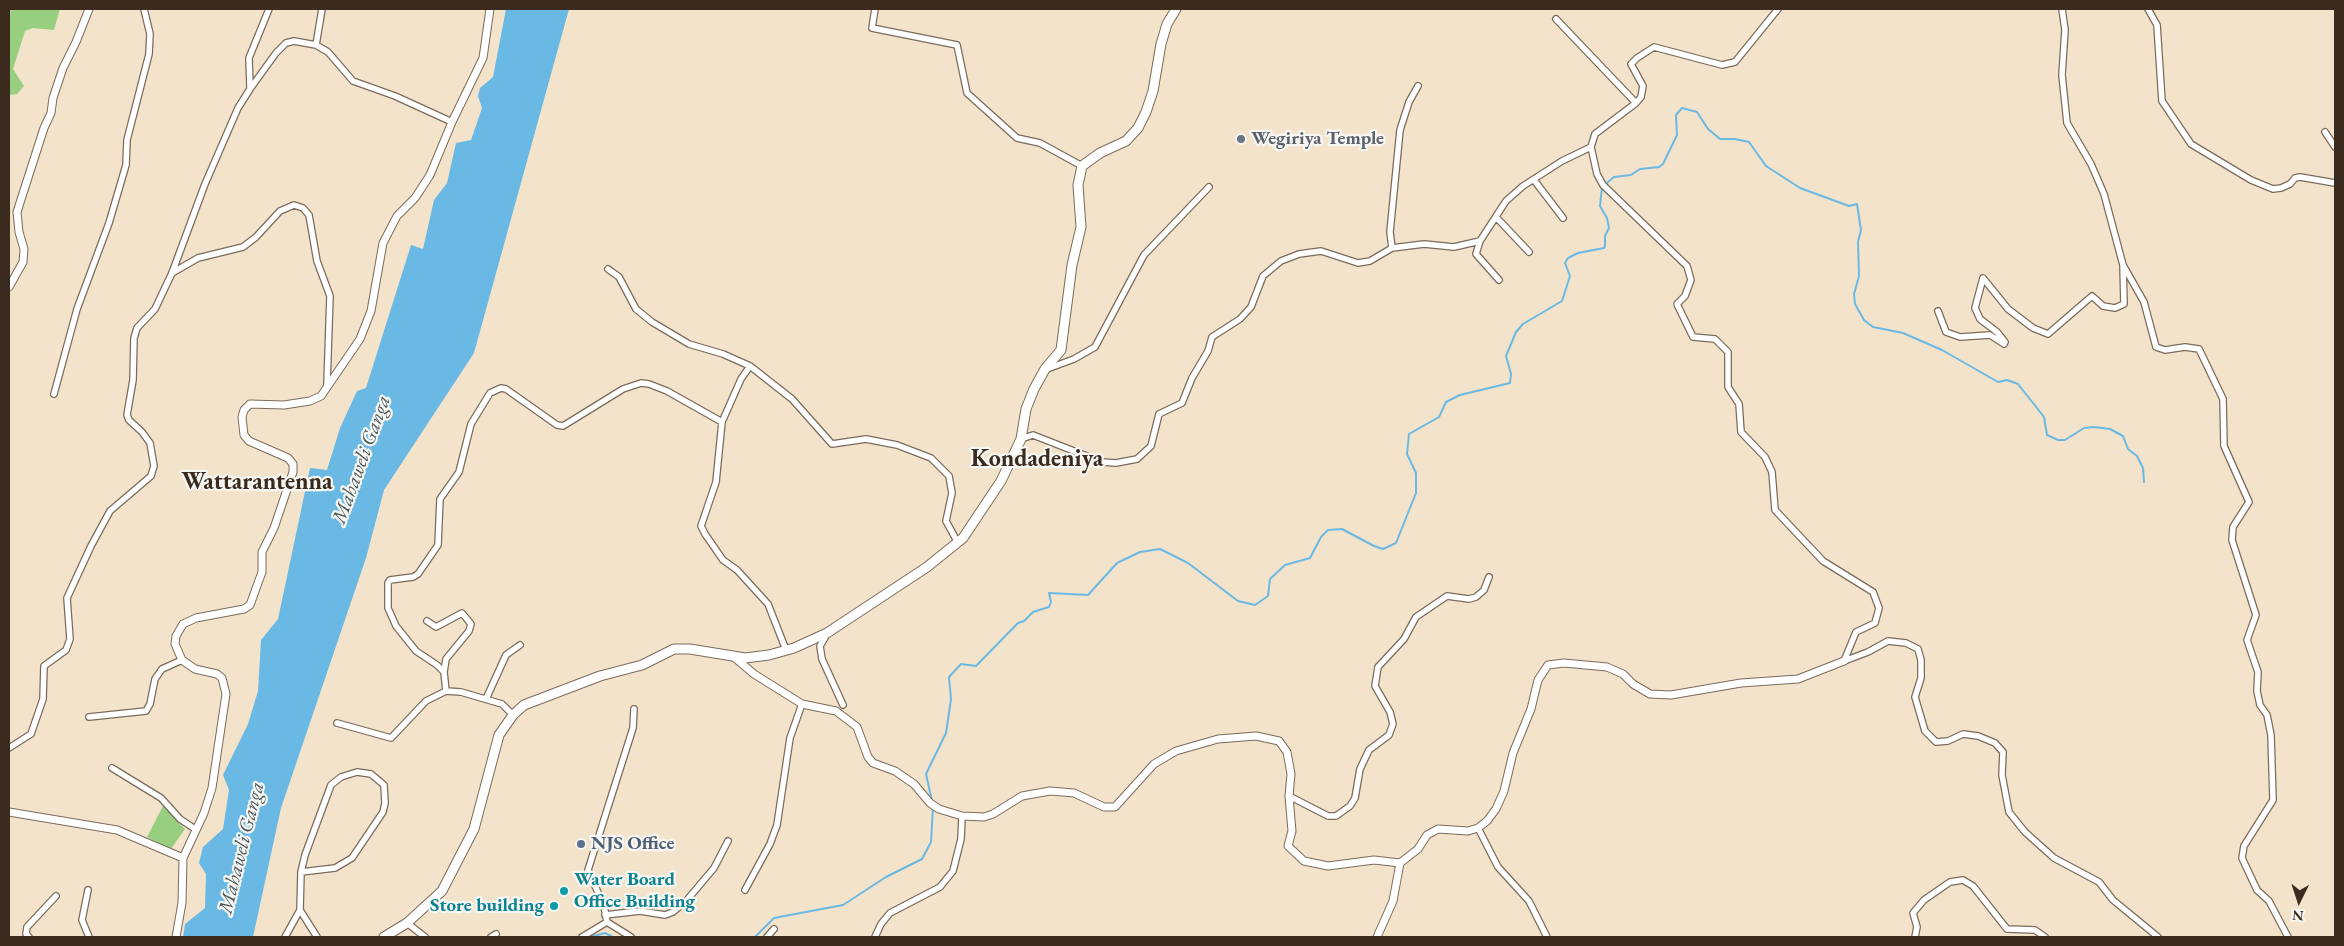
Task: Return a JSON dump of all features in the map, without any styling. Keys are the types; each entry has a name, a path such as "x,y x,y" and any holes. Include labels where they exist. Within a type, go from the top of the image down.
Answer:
{"main road":[{"path":"384,937 407,923 442,891 457,866 477,821 499,735 513,715 524,705 538,698 568,690 601,676 631,669 655,660 674,649 694,649 734,657 761,657 786,650 827,633 927,567 958,544 994,493 1021,439 1026,409 1045,369 1061,350 1072,265 1082,226 1078,185 1082,166 1100,153 1126,141 1138,128 1153,92 1161,44 1167,24 1176,9"}],"street":[{"path":"9,287 23,262 24,249 19,232 17,212 44,128 51,113 53,98 63,68 89,9"},
{"path":"54,394 77,309 109,223 126,165 127,140 149,54 150,34 144,9"},
{"path":"250,89 249,58 269,9"},
{"path":"316,45 322,9"},
{"path":"176,937 182,903 183,858 204,813 212,788 226,694 222,678 217,674 195,669 182,660 175,644 176,636 183,624 196,618 244,609 250,605 262,572 262,552 274,528 293,472 292,464 288,458 249,441 241,426 244,410 250,404 284,405 310,401 321,396 360,339 371,311 383,243 397,216 415,198 430,175 452,122 483,58 490,9"},
{"path":"875,9 872,28 957,45 967,94 1017,138 1040,142 1082,166"},
{"path":"1778,9 1736,62 1722,65 1654,47 1637,58 1631,64 1643,86 1641,97 1636,103 1595,134 1591,147 1597,174 1603,185 1687,266 1691,280 1685,296 1677,304 1692,337 1715,339 1728,352 1728,387 1739,404 1741,432 1765,457 1772,472 1775,510 1823,560 1873,592 1879,608 1875,623 1856,632 1844,661"},
{"path":"1938,311 1946,332 1960,337 1990,335 2004,344 2005,342 1997,332 1980,319 1975,308 1983,278 2008,309 2034,328 2048,334 2092,296 2102,306 2115,308 2124,304 2123,265 2104,194 2091,164 2067,123 2062,75 2065,30 2062,9"},
{"path":"2148,9 2157,26 2162,101 2191,144 2251,180 2273,188 2282,188 2290,184 2295,178 2300,177 2335,183"},
{"path":"1556,19 1636,103"},
{"path":"9,748 31,734 43,699 44,666 66,650 70,639 67,598 91,546 110,510 151,476 154,466 150,443 142,432 129,420 127,415 133,380 134,338 137,328 155,309 172,273 205,184 238,108 276,52 286,43 294,42 316,45 328,52 353,81 395,96 452,122"},
{"path":"1392,248 1391,223 1400,130 1409,102 1418,86"},
{"path":"2325,132 2335,147"},
{"path":"1499,280 1476,254 1480,241 1506,201 1562,161 1591,147"},
{"path":"1534,180 1563,218"},
{"path":"1045,369 1074,359 1095,347 1144,254 1209,187"},
{"path":"172,273 198,258 243,247 256,237 280,211 294,205 303,208 309,215 317,261 330,296 328,384"},
{"path":"1496,218 1529,252"},
{"path":"1021,439 1033,435 1041,437 1102,462 1116,463 1137,459 1151,446 1159,414 1182,403 1192,378 1208,351 1212,337 1240,319 1250,307 1263,276 1281,261 1299,254 1322,251 1358,263 1370,261 1392,248 1424,244 1454,246 1480,241"},
{"path":"2123,265 2144,302 2156,346 2165,350 2185,347 2199,349 2223,399 2224,446 2249,502 2233,526 2232,540 2256,615 2247,640 2258,672 2257,691 2260,705 2267,715 2271,735 2274,800 2244,846 2242,858 2257,890 2270,900 2288,937"},
{"path":"608,270 619,276 636,309 652,322 689,344 723,354 750,366 792,399 832,444 866,439 896,445 931,458 950,476 952,493 946,521 958,544"},
{"path":"750,366 740,379 722,422 716,482 702,526 704,534 723,560 737,570 768,604 786,650"},
{"path":"444,672 437,665 416,652 396,626 388,608 388,582 390,580 413,577 418,574 438,545 440,499 459,472 471,424 490,393 501,388 506,389 557,425 563,426 622,390 641,383 649,384 667,391 722,422"},
{"path":"1289,796 1328,816 1336,816 1350,806 1355,798 1360,769 1369,750 1389,735 1393,724 1390,712 1375,686 1378,667 1404,639 1416,616 1429,610 1437,602 1448,596 1469,599 1476,597 1484,590 1489,577"},
{"path":"427,621 436,627 462,613 467,616 471,624 469,631 446,659 444,672 446,691"},
{"path":"827,633 820,646 822,659 843,705"},
{"path":"1377,937 1393,901 1400,863 1418,849 1427,835 1438,829 1468,830 1478,828 1487,821 1504,791 1513,753 1531,709 1538,680 1548,665 1564,664 1607,667 1623,674 1650,694 1671,696 1741,683 1798,679 1868,652 1888,641 1906,642 1918,649 1921,660 1921,678 1915,697 1925,731 1936,742 1948,741 1963,734 1978,736 1995,743 2004,752 2002,775 2009,812 2025,832 2054,858 2099,882 2113,900 2158,937"},
{"path":"486,699 506,655 520,645"},
{"path":"734,657 754,674 802,704 836,712 857,727 868,757 873,763 895,771 914,784 930,804 939,809 962,816 984,817 1022,796 1050,791 1074,793 1104,807 1115,807 1154,764 1176,751 1218,739 1256,736 1279,741 1287,752 1291,774 1289,796 1292,831 1288,846 1304,860 1328,866 1374,860 1400,863"},
{"path":"89,716 146,711 150,704 154,679 162,669 182,660"},
{"path":"337,724 391,738 426,701 446,691 460,692 502,704 513,715"},
{"path":"745,890 770,844 777,825 790,738 802,704"},
{"path":"630,937 607,922 588,870 633,728 634,709"},
{"path":"112,768 161,798 180,819 195,829"},
{"path":"285,937 300,910 301,872 331,785 341,777 357,772 371,774 384,785 386,803 383,812 352,858 335,868 301,872"},
{"path":"9,812 118,830 183,858"},
{"path":"874,937 890,913 925,897 940,887 953,871 961,839 962,816"},
{"path":"1478,828 1498,867 1529,901 1547,937"},
{"path":"605,915 640,911 665,915 673,912 687,900 714,868 728,841"},
{"path":"1915,937 1917,927 1913,913 1924,900 1950,882 1963,880 1973,886 2007,929 2035,930 2045,937"},
{"path":"88,890 82,920 89,937"},
{"path":"29,937 26,934 27,928 56,896"},
{"path":"300,910 317,937"},
{"path":"582,937 607,922"},
{"path":"407,923 425,937"},
{"path":"767,937 774,930"}],"green space":[{"path":"12,9 60,9 54,30 33,28 25,31 13,69 24,86 17,94 9,95 9,12"},
{"path":"163,806 185,829 171,849 147,837"}],"water":[{"name":"Mahaweli Ganga","path":"506,9 569,9 474,353 384,490 366,558 281,808 253,937 183,937 185,924 205,908 206,874 199,863 203,847 223,829 229,790 223,775 248,724 258,691 261,640 278,619 310,468 327,470 340,428 357,391 366,388 411,245 423,249 434,200 447,183 456,143 471,140 482,108 478,96 480,88 493,77"}],"waterway":[{"path":"932,801 926,774 946,733 951,699 949,677 961,664 976,666 1018,623 1024,621 1033,612 1049,607 1051,602 1049,593 1088,595 1117,563 1140,552 1160,549 1188,563 1238,601 1255,605 1268,596 1270,579 1285,565 1310,558 1321,537 1328,530 1342,529 1383,549 1396,543 1416,493 1416,473 1407,454 1409,434 1439,417 1446,402 1460,395 1510,383 1511,374 1506,356 1516,332 1523,324 1562,301 1570,276 1565,263 1568,258 1578,253 1604,248 1605,246 1605,236 1609,228 1607,218 1600,206 1602,187 1614,177 1631,175 1640,169 1659,167 1663,164 1677,135 1676,115 1682,108 1697,112 1708,129 1720,139 1735,139 1749,142 1766,166 1800,188 1849,206 1857,204 1861,230 1858,242 1859,276 1854,294 1855,304 1864,320 1873,327 1903,333 1942,350 1998,382 2007,380 2018,384 2044,417 2047,435 2058,440 2065,440 2084,428 2094,427 2110,429 2123,436 2128,449 2137,456 2143,468 2144,482"},
{"path":"755,937 774,918 843,905 886,877 922,859 931,842 933,808"},
{"path":"590,937 605,933 613,937"}],"place":[{"name":"Wegiriya Temple","path":"1241,139"},
{"name":"NJS Office","path":"581,844"},
{"name":"Water Board Office Building","path":"564,891"},
{"name":"Store building","path":"554,906"}],"district":[{"name":"Kondadeniya","path":"1037,459"},
{"name":"Wattarantenna","path":"257,482"}]}
